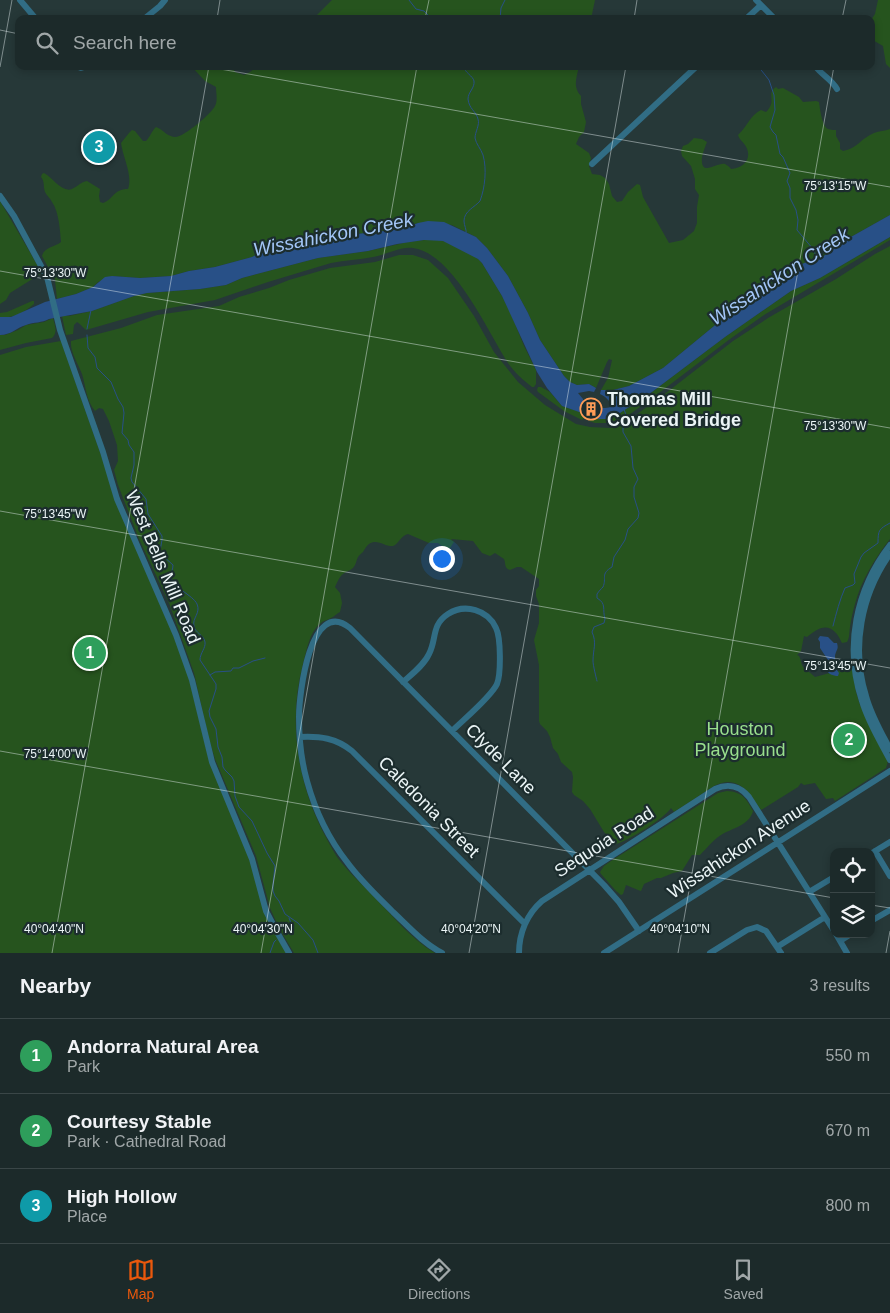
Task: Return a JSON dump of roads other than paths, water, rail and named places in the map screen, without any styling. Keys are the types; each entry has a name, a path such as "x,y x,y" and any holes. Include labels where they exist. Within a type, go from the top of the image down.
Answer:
{"street":[{"path":"20,0 33,15"},
{"path":"149,15 165,0"},
{"path":"749,15 758,3 771,15"},
{"path":"592,164 693,70"},
{"path":"818,70 834,83 837,89"},
{"name":"West Bells Mill Road","path":"0,196 11,211 47,277 59,324 117,499 180,646 195,693 212,762 252,859 266,910 289,953"},
{"path":"890,545 874,569 862,594 857,613 853,644 856,682 862,702 890,760"},
{"path":"890,554 878,572 866,601 860,631 859,651 860,673 866,697 873,716 890,749"},
{"path":"403,682 428,657 436,628 441,620 453,611 470,609 478,611 492,620 499,640 499,676 497,684 493,691 452,731"},
{"name":"Clyde Lane","path":"300,737 300,705 303,678 308,658 318,631 323,626 338,622 347,626 589,870 612,894 639,931"},
{"path":"300,737 303,766 311,796 326,829 340,853 360,878 417,936 442,953"},
{"name":"Caledonia Street","path":"300,737 328,738 352,751 525,924"},
{"name":"Wissahickon Avenue","path":"604,953 890,771"},
{"name":"Sequoia Road","path":"519,953 525,924 534,909 542,901 715,789 723,786 742,790 749,797 778,842"},
{"path":"778,842 830,926"},
{"path":"875,851 890,842"},
{"path":"875,855 890,876"},
{"path":"809,892 830,879"},
{"path":"875,919 890,910"},
{"path":"777,947 824,917"},
{"path":"710,953 754,927 760,927 766,931 781,953"},
{"path":"838,938 848,953"},
{"path":"840,941 844,938"}],"water":[{"path":"890,215 890,237 820,278 791,291 725,337 652,392 620,413 606,419 599,419 562,406 537,372 502,296 482,263 478,259 443,241 424,240 318,258 242,278 226,285 147,293 92,311 22,326 7,334 0,335 0,317 11,317 45,302 76,294 93,287 105,277 140,278 171,276 215,267 260,253 270,253 323,237 401,229 428,221 444,222 476,237 487,248 508,276 540,340 564,376 570,382 577,385 589,384 596,388 594,392 578,393 583,399 583,404 595,408 608,408 615,406 600,394 601,390 613,390 629,386 663,368 742,303 802,264 824,256 833,247"},
{"path":"820,636 828,637 834,643 837,643 835,660 839,673 838,676 834,676 826,669 830,663 820,648 818,639"}],"waterway":[{"path":"409,0 416,9 424,11 428,15"},
{"path":"500,15 505,0"},
{"path":"465,70 474,81 468,99 478,119 475,138 483,155 485,172 480,201 464,218 466,234"},
{"name":"Wissahickon Creek","path":"761,70 769,80 774,95 775,110 770,127 776,135 780,154 790,173 787,181 790,188 790,198 796,210 797,230 813,249 817,258"},
{"path":"87,329 91,310"},
{"path":"87,335 88,348 95,357 97,368 111,382 123,407 122,433 134,452 132,482 146,499 148,514 162,536 160,551 173,565 172,580 195,601 198,607 194,626 205,642 200,660 216,684 209,711 216,729 223,767 234,781 235,796 239,807 252,821 275,866 273,885 275,896 285,914 298,923 313,940 318,953"},
{"path":"624,409 626,415"},
{"path":"597,681 593,663 595,643 592,632 594,627 604,623 605,619 603,605 597,598 597,594 603,587 605,574 612,567 614,557 625,540 628,529 638,518 639,513 634,497 634,487 638,479 633,468 631,446 623,432 623,425"},
{"path":"833,626 845,588 855,583 854,574 861,557 878,543 880,530 890,523"},
{"path":"210,675 215,672 231,671 233,668 239,668 253,661 265,658"},
{"path":"286,932 293,928 289,918"},
{"path":"270,953 276,940"}],"place":[{"name":"High Hollow","path":"99,147"},
{"name":"Thomas Mill Covered Bridge","path":"591,409"},
{"name":"Andorra Natural Area","path":"90,653"},
{"name":"Courtesy Stable","path":"849,740"}],"park label":[{"name":"Houston Playground","path":"740,740"}]}
